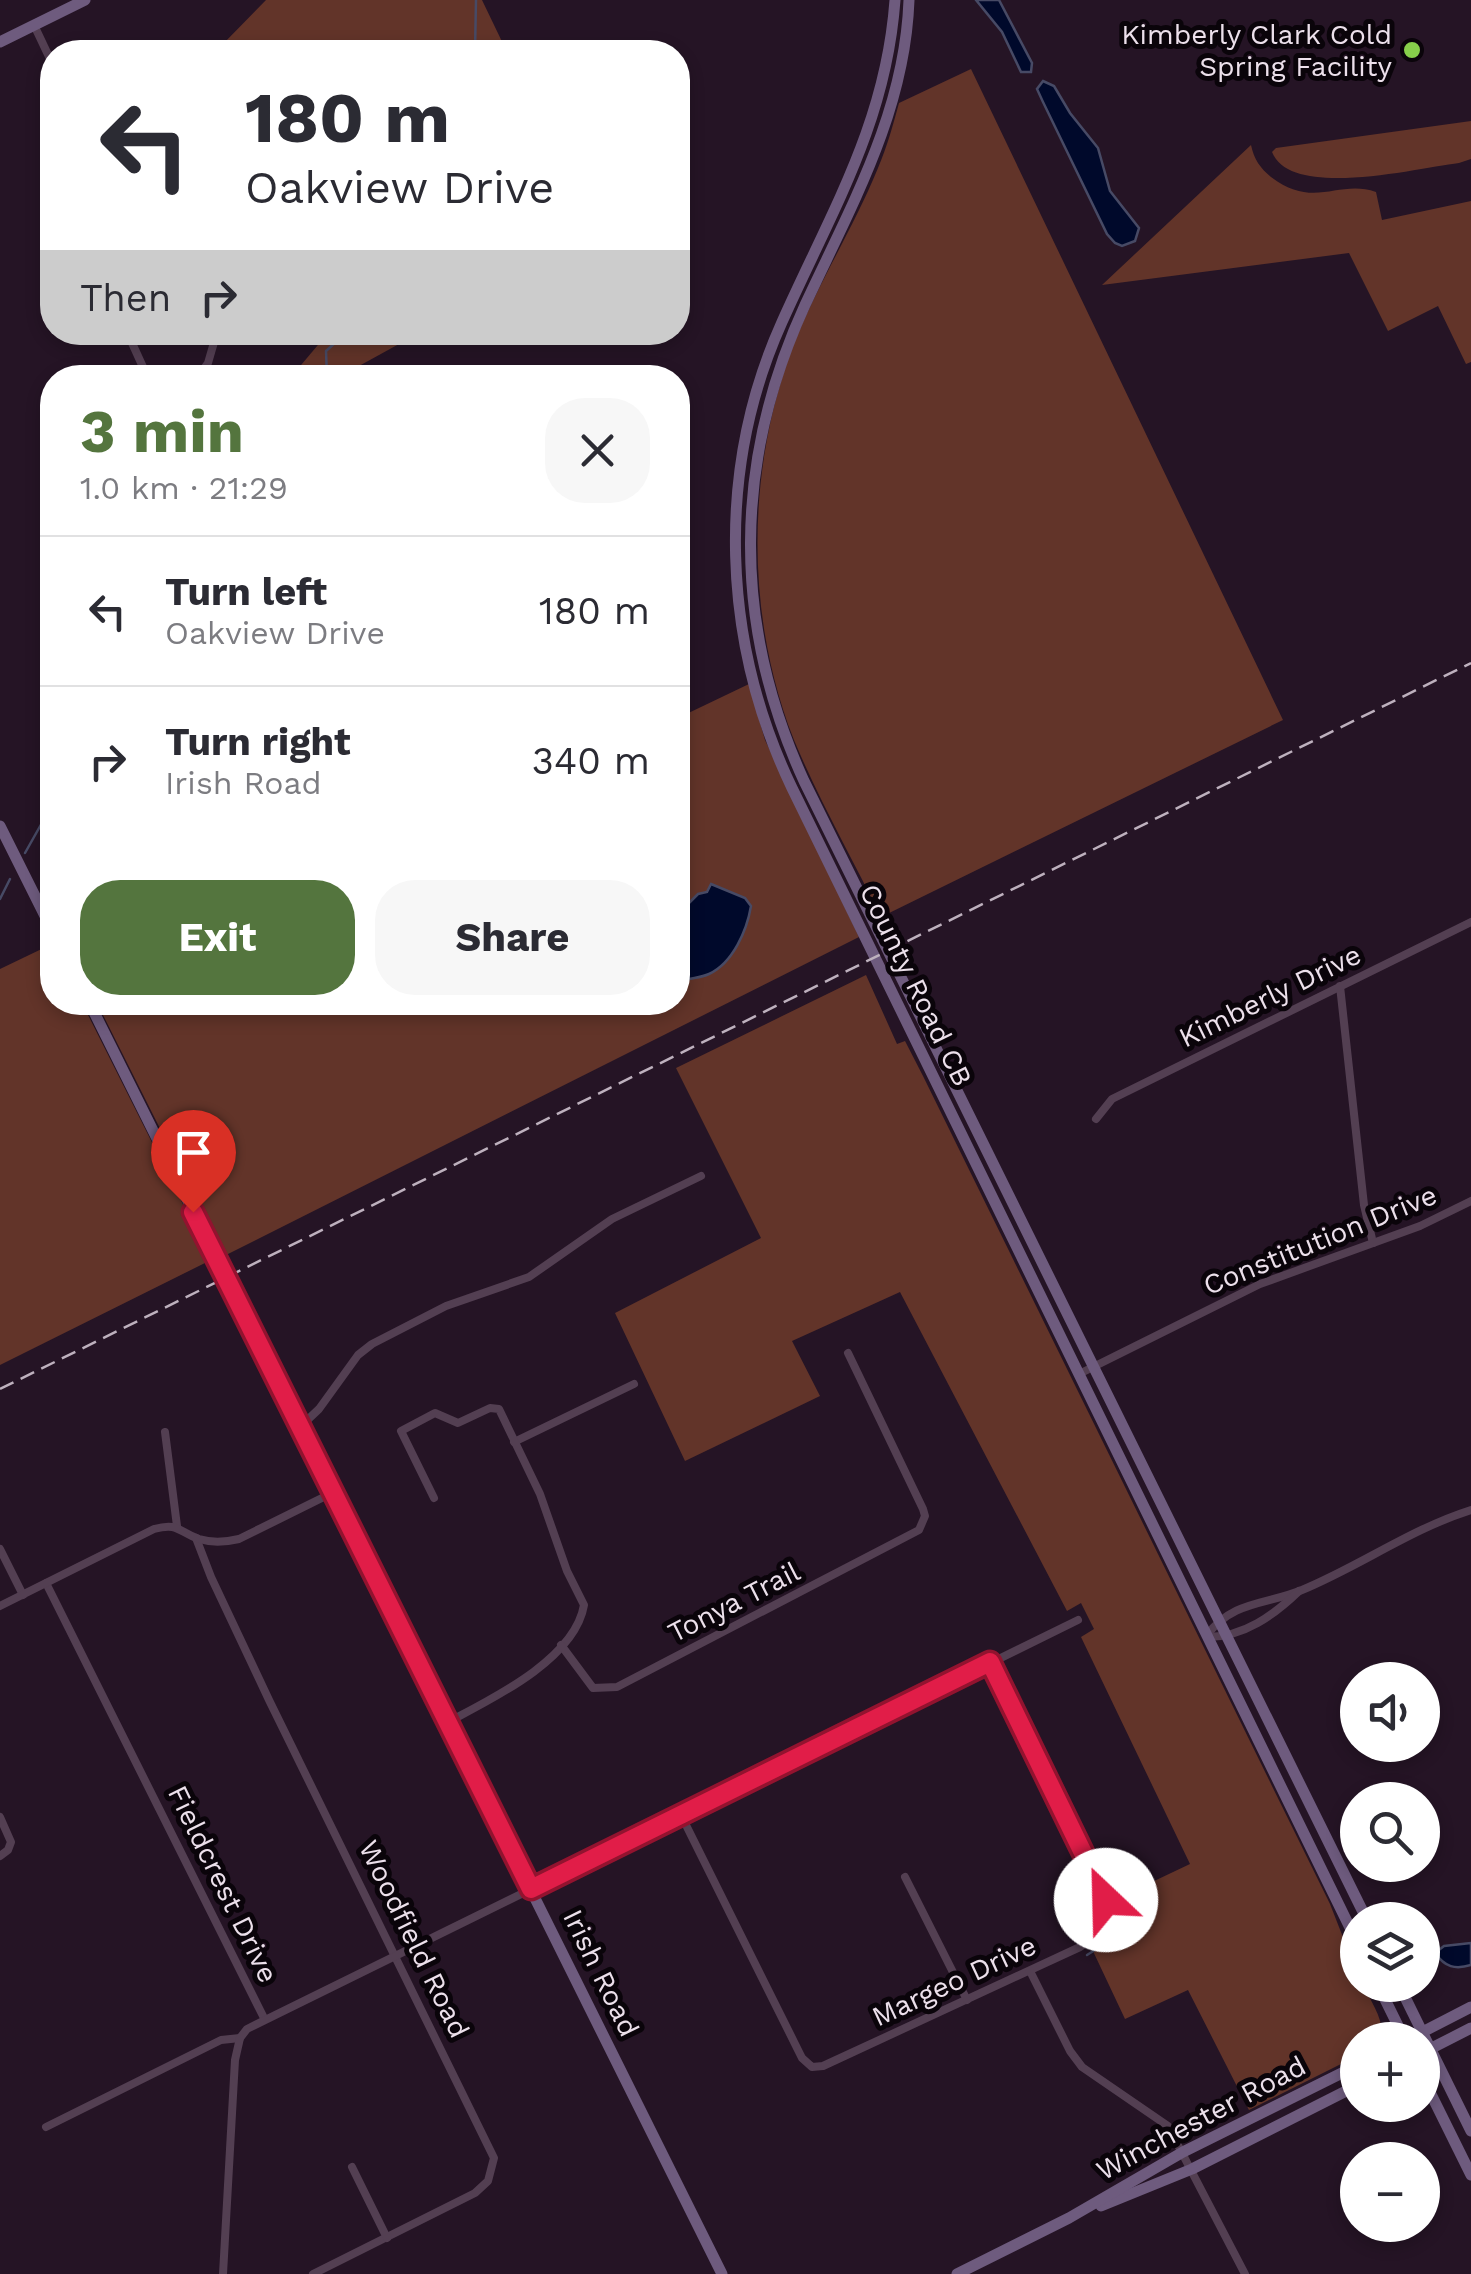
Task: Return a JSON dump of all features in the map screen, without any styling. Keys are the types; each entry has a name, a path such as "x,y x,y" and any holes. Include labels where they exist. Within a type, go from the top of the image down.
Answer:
{"main road":[{"path":"0,42 84,0"},
{"name":"County Road CB","path":"895,0 872,122 767,360 745,434 735,512 736,584 756,697 777,757 1340,1908"},
{"name":"County Road CB","path":"910,0 906,43 888,119 859,194 779,369 754,468 751,584 770,692 792,753 874,923 1358,1902"},
{"path":"0,826 40,906"},
{"name":"Irish Road","path":"96,1015 722,2274"},
{"path":"1440,2023 1471,2008"},
{"path":"1440,2044 1471,2028"},
{"name":"Winchester Road","path":"956,2274 1069,2218 1182,2152 1340,2074"},
{"path":"1440,2075 1471,2131"},
{"name":"Winchester Road","path":"1069,2218 1192,2169 1340,2094"},
{"path":"1440,2112 1471,2175"}],"street":[{"path":"34,25 41,40"},
{"name":"Kimberly Drive","path":"1096,1119 1112,1100 1471,922"},
{"path":"1340,986 1364,1205 1373,1244"},
{"path":"301,1426 319,1409 358,1355 372,1344 446,1306 529,1277 612,1218 701,1176"},
{"name":"Constitution Drive","path":"1078,1374 1260,1284 1373,1244 1471,1201"},
{"name":"Tonya Trail","path":"561,1646 593,1688 618,1687 914,1534 924,1522 923,1509 848,1353"},
{"path":"514,1442 634,1384"},
{"path":"434,1498 402,1431 435,1413 458,1422 496,1406 540,1494 567,1571 584,1605 578,1628 561,1646 513,1687 448,1722"},
{"path":"165,1432 177,1526"},
{"path":"0,1606 154,1529 177,1526 196,1538 218,1542 239,1539 334,1492"},
{"path":"1206,1637 1219,1620 1267,1598 1300,1591 1423,1529 1471,1510"},
{"name":"Woodfield Road","path":"196,1538 261,1682 494,2158 492,2174 483,2188 313,2274"},
{"path":"0,1549 23,1595"},
{"name":"Fieldcrest Drive","path":"46,1583 264,2018 247,2028 240,2038"},
{"path":"1206,1637 1228,1637 1276,1614 1300,1591"},
{"path":"264,2018 1078,1620"},
{"name":"Margeo Drive","path":"682,1816 806,2063 817,2068 1088,1943 1103,1922 1106,1900 990,1662"},
{"path":"0,1816 10,1838 10,1846 0,1856"},
{"path":"906,1878 966,2000"},
{"path":"1030,1971 1076,2060 1093,2077 1162,2120 1192,2169 1245,2274"},
{"path":"46,2127 221,2040 240,2038 235,2060 223,2274"},
{"path":"352,2168 387,2238"}],"shaded area":[{"path":"266,0 482,0 501,40 227,40"},
{"path":"971,69 1283,720 881,917 804,762 778,693 760,594 760,492 766,442 793,346 868,191 899,103"},
{"path":"1471,121 1471,159 1415,170 1357,177 1303,175 1284,166 1272,152 1276,148"},
{"path":"1251,145 1261,167 1286,187 1313,193 1350,189 1376,192 1382,220 1471,201 1471,362 1466,364 1438,306 1388,331 1349,253 1102,285"},
{"path":"317,345 397,345 361,365 301,365"},
{"path":"749,684 765,740 859,937 224,1256 103,1015 690,1015 690,712"},
{"path":"40,950 40,1015 88,1015 211,1260 0,1365 0,969"},
{"path":"866,975 897,1044 905,1041 923,1076 1330,1904 1340,1930 1340,2002 1372,2002 1380,2022 1340,2022 1340,2064 1249,2110 1188,1990 1125,2019 1092,1949 1111,1923 1112,1901 1190,1864 1081,1637 1094,1629 1081,1603 1067,1611 900,1292 792,1341 820,1396 685,1461 615,1313 761,1238 676,1068"}],"water":[{"path":"976,0 999,0 1032,63 1031,72 1021,72 1002,32"},
{"path":"1043,81 1054,86 1098,148 1110,191 1139,228 1135,241 1122,246 1107,234 1037,89"},
{"path":"711,884 745,898 751,906 732,954 718,969 690,979 690,902 707,892"},
{"path":"1471,1943 1471,1965 1451,1966 1443,1961 1440,1949"}],"waterway":[{"path":"475,40 476,0"},
{"path":"327,365 326,351 333,345"},
{"path":"25,853 40,826"},
{"path":"0,899 10,879"},
{"path":"1117,1902 1117,1916"},
{"path":"1087,1955 1098,1948 1115,1924"}],"railway":[{"path":"0,1389 1471,663"}],"place":[{"name":"Kimberly Clark Cold Spring Facility","path":"1412,50"}],"route":[{"path":"193,1212 531,1889 990,1662 1106,1900"}]}
